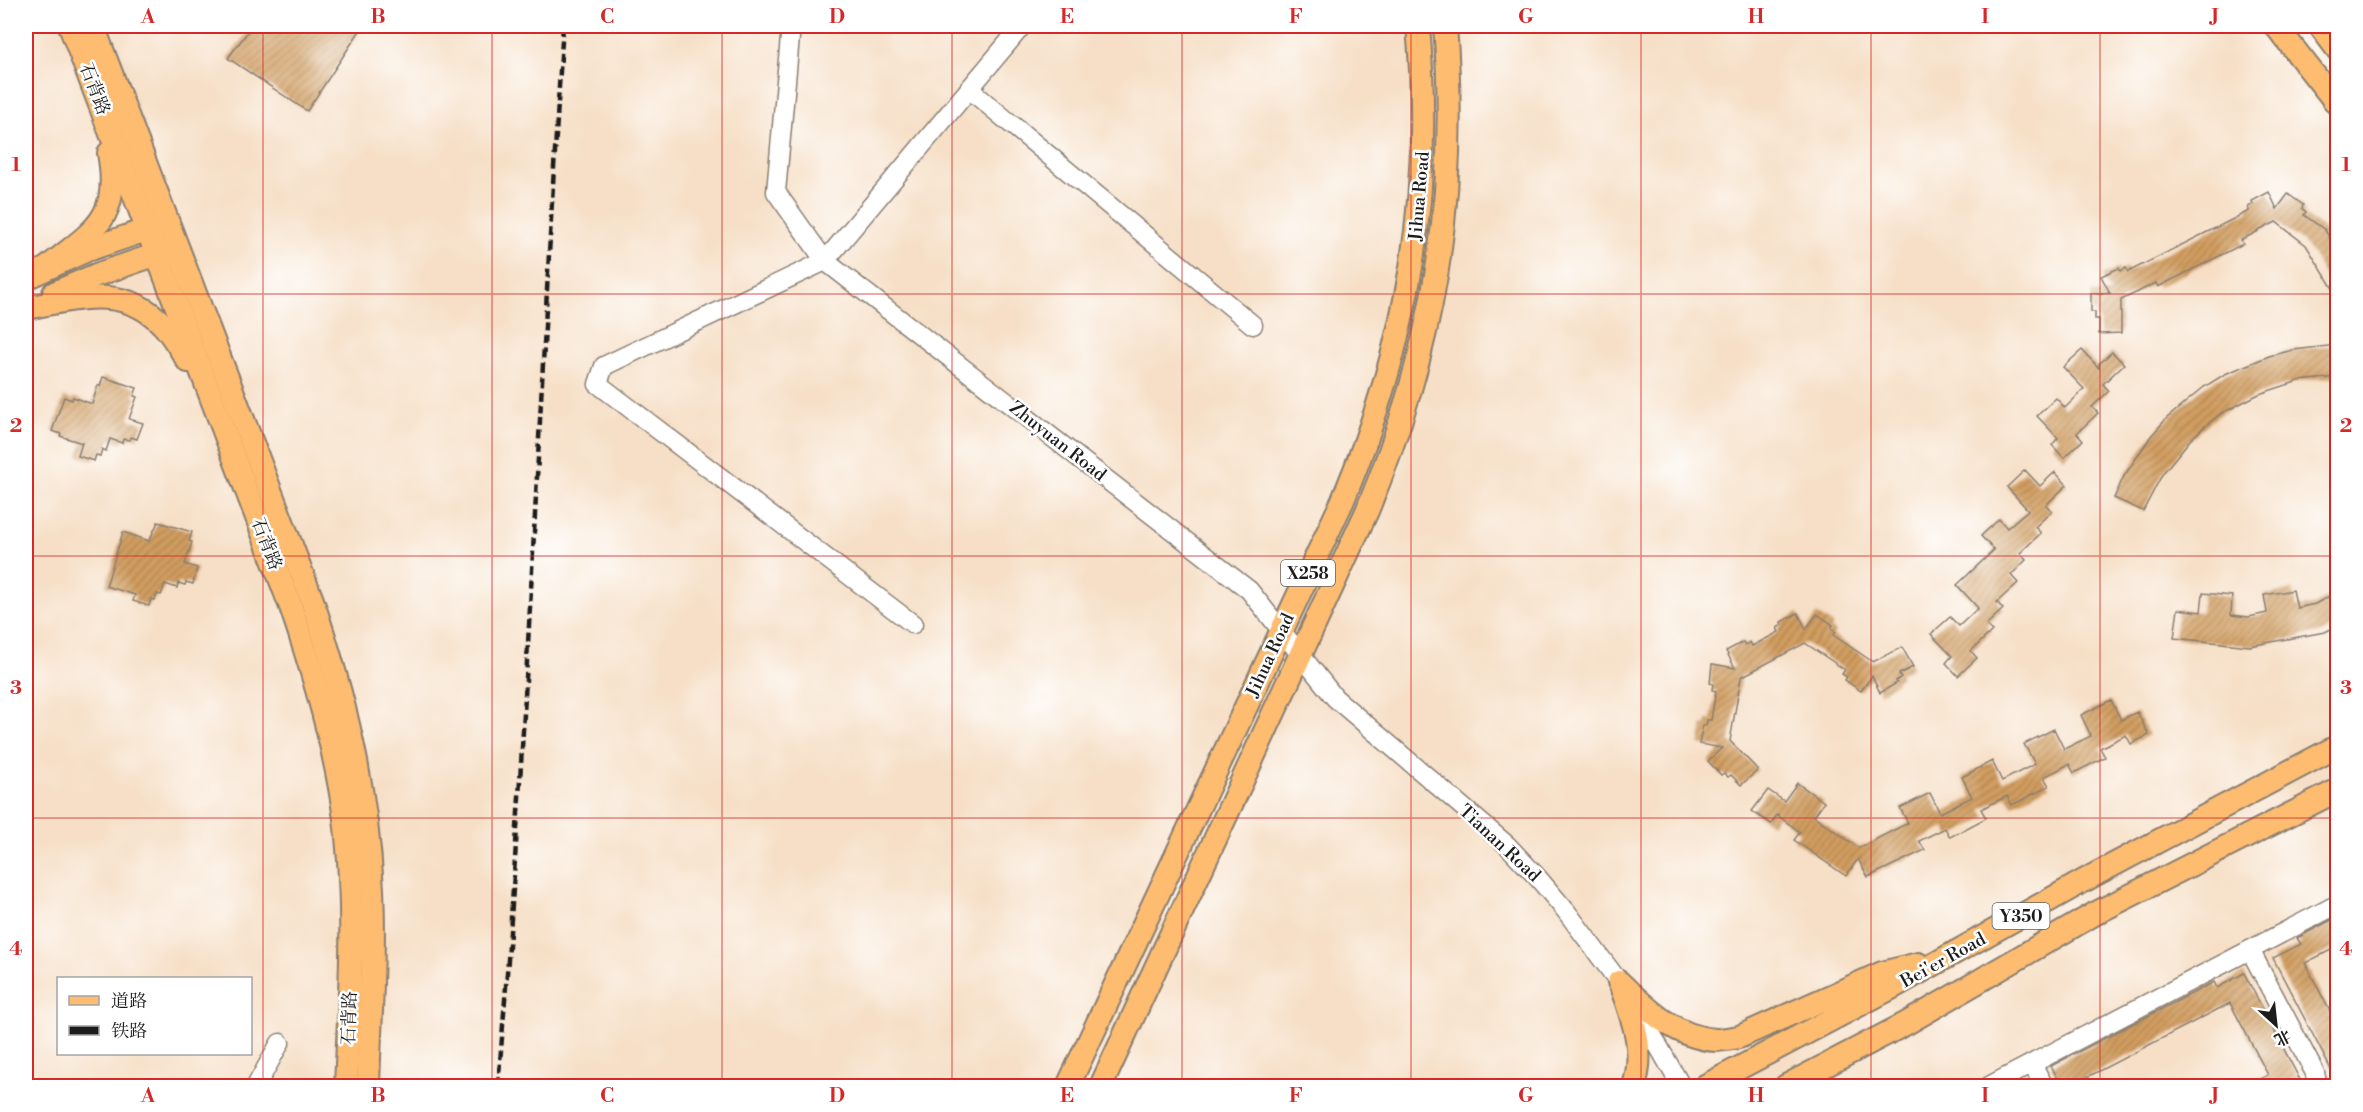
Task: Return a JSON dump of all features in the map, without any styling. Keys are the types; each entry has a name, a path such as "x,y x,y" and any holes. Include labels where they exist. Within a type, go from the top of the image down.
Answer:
{"main road":[{"name":"石背路","path":"70,26 100,104 158,226"},
{"name":"石背路","path":"93,26 167,251 312,600 336,670 354,743 366,816 372,890 368,1086"},
{"name":"Jihua Road","path":"1068,1086 1281,631 1360,459 1375,418 1399,332 1408,289 1420,201 1424,113 1418,26"},
{"name":"Jihua Road","path":"1101,1086 1384,469 1404,415 1425,338 1442,249 1447,203 1450,112 1445,26"},
{"path":"2276,26 2337,105"},
{"path":"2319,26 2337,50"},
{"path":"48,267 92,232 109,205 113,183 100,104"},
{"path":"26,278 87,250 158,226"},
{"name":"石背路","path":"167,251 212,398 315,676 333,747 345,819 351,891 351,964 346,1086"},
{"path":"26,308 96,274 167,251"},
{"path":"26,308 96,296 109,296 134,304 156,318 165,327 212,398"},
{"name":"Bei'er Road","path":"1705,1086 2337,746"},
{"name":"Bei'er Road","path":"1786,1086 1907,1023 2096,914 2337,790"},
{"path":"1619,982 1649,1011 1670,1024 1686,1033 1716,1040 1739,1037 1882,973 1946,958"},
{"path":"1619,982 1636,1027 1640,1045 1634,1086"},
{"path":"1803,1086 1851,1052"}],"street":[{"name":"Zhuyuan Road","path":"791,26 776,192 825,261 1249,590 1281,631"},
{"path":"913,624 598,384 604,366 825,261 1022,26"},
{"path":"969,89 1253,325"},
{"name":"Tianan Road","path":"1281,631 1335,698 1507,845 1566,911 1619,982 1681,1086"},
{"path":"1989,1086 2337,904"},
{"path":"2250,950 2314,1073 2318,1086"},
{"path":"256,1086 280,1043"},
{"path":"2032,1064 2043,1086"}],"building":[{"path":"252,26 363,26 307,111 228,58"},
{"path":"2269,192 2277,209 2288,194 2303,205 2302,208 2306,212 2304,215 2325,230 2337,250 2337,295 2306,245 2276,222 2241,240 2243,244 2158,287 2156,283 2121,300 2121,333 2099,334 2099,319 2095,319 2095,312 2091,312 2091,293 2110,293 2101,276 2119,268 2120,271 2126,268 2128,272 2249,211 2248,207 2253,204 2252,201"},
{"path":"2337,345 2337,377 2299,381 2259,394 2222,413 2190,440 2163,473 2143,511 2114,498 2124,476 2151,436 2167,418 2204,387 2225,374 2269,356 2293,350"},
{"path":"2082,350 2099,368 2099,364 2112,352 2124,364 2103,384 2109,391 2092,407 2098,413 2077,433 2083,440 2064,458 2052,445 2058,438 2037,416 2056,398 2065,408 2084,389 2063,367"},
{"path":"103,377 137,388 134,396 137,397 129,419 143,423 137,439 131,437 130,440 123,439 122,443 110,439 106,451 102,449 100,456 96,455 94,461 78,456 82,443 52,431 64,397 72,400 73,397 92,404"},
{"path":"2025,470 2040,486 2055,472 2067,485 2046,505 2052,511 2035,527 2041,533 2020,553 2026,560 2011,575 2018,583 1997,602 2003,609 1986,625 1992,631 1971,651 1977,658 1958,676 1946,663 1952,656 1931,634 1950,617 1959,626 1978,608 1957,585 1994,550 1981,536 1999,519 2007,528 2028,510 2007,487"},
{"path":"158,522 192,532 189,541 192,542 185,564 197,568 193,584 178,583 177,588 165,584 161,595 157,594 155,600 151,599 149,606 133,601 135,595 106,586 123,532 149,541"},
{"path":"2293,590 2297,608 2315,604 2337,592 2337,626 2325,632 2250,646 2174,638 2178,609 2201,612 2203,593 2232,596 2231,615 2249,617 2267,613 2264,595"},
{"path":"1798,613 1806,629 1817,614 1833,625 1831,628 1836,632 1833,635 1873,662 1902,647 1913,667 1899,674 1901,677 1896,681 1897,683 1880,693 1872,676 1861,691 1845,680 1847,677 1842,674 1845,670 1805,643 1741,677 1730,741 1758,770 1741,785 1731,775 1728,777 1724,773 1721,775 1708,761 1722,748 1699,744 1703,725 1706,726 1707,720 1711,720 1716,691 1712,690 1713,684 1710,683 1712,664 1735,668 1726,651 1743,642 1745,645 1750,642 1752,646 1779,632 1777,628 1782,625 1781,622"},
{"path":"2111,700 2121,720 2137,712 2149,735 2131,744 2126,735 2100,748 2105,757 2074,773 2069,764 2044,777 2049,786 2012,805 2007,796 1981,809 1986,818 1950,837 1945,828 1919,841 1925,850 1868,877 1858,859 1846,876 1794,840 1800,832 1777,815 1771,824 1752,811 1768,790 1784,801 1797,783 1824,802 1814,816 1859,848 1908,823 1900,808 1930,793 1940,813 1972,797 1962,777 1992,761 2002,781 2035,764 2024,744 2054,729 2064,749 2091,736 2081,715"},
{"path":"2337,917 2337,947 2305,963 2337,1025 2337,1081 2273,958 2301,944 2297,938"},
{"path":"2244,973 2300,1080 2288,1086 2246,1086 2268,1075 2230,1003 2070,1086 2062,1086 2051,1066 2214,982 2217,988"}],"railway":[{"path":"498,1086 517,822 563,26"}]}
